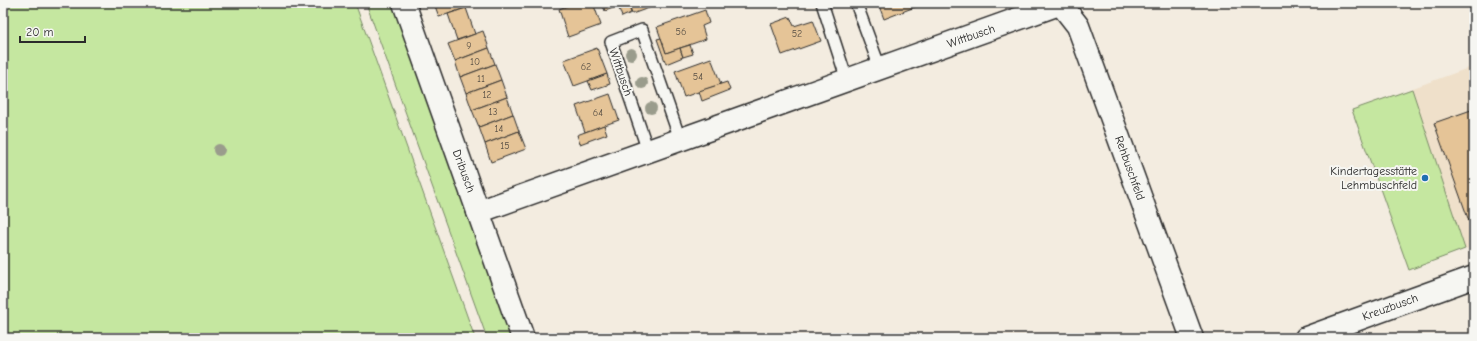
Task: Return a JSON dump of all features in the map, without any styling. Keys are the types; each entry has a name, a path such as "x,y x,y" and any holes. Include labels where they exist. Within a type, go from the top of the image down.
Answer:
{"street":[{"name":"Dribusch","path":"404,3 523,338"},
{"name":"Wittbusch","path":"478,212 1061,3"},
{"name":"Rehbuschfeld","path":"1061,3 1078,26 1192,338"},
{"name":"Kreuzbusch","path":"1306,338 1474,277"}],"lane":[{"path":"822,3 847,80"},
{"path":"856,3 880,68"},
{"name":"Wittbusch","path":"648,151 611,42 642,30 680,140"}],"shaded area":[{"name":"Kindertagesstätte Lehmbuschfeld","path":"1474,66 1474,246 1409,270 1352,110"}],"green space":[{"path":"3,3 355,3 475,338 3,338"},
{"path":"366,3 394,3 513,338 487,338"},
{"name":"Kindertagesstätte Lehmbuschfeld","path":"1412,89 1465,249 1409,270 1352,110"}],"building":[{"path":"434,3 474,3 474,5 439,17"},
{"path":"575,3 593,3 601,25 568,37 559,9"},
{"path":"602,3 614,3 616,7 605,11"},
{"path":"617,3 628,3 631,13 622,17"},
{"path":"628,3 663,3 632,14"},
{"path":"878,3 925,3 884,19"},
{"path":"466,8 475,34 457,40 448,14"},
{"path":"705,10 709,23 702,26 706,39 666,53 657,27"},
{"path":"790,17 794,26 813,20 821,41 782,55 771,24"},
{"path":"483,31 489,48 455,61 448,44"},
{"path":"661,38 666,53 680,48 683,57 666,64 657,39"},
{"path":"690,45 693,54 683,57 680,48"},
{"path":"489,48 495,64 460,77 455,61"},
{"path":"597,48 607,74 574,86 564,60"},
{"path":"711,58 721,84 684,97 675,71"},
{"path":"495,64 501,80 466,93 460,77"},
{"path":"607,74 610,84 592,90 588,81"},
{"path":"501,80 507,97 472,110 466,93"},
{"path":"727,82 730,90 702,101 699,91"},
{"path":"610,94 619,120 585,132 576,106"},
{"path":"507,97 513,114 479,127 472,110"},
{"path":"1474,109 1474,223 1470,224 1434,123"},
{"path":"513,114 519,131 485,144 479,127"},
{"path":"604,125 607,134 580,144 577,135"},
{"path":"519,131 526,149 491,162 485,144"}],"place":[{"name":"Kindertagesstätte Lehmbuschfeld","path":"1425,178"}]}
